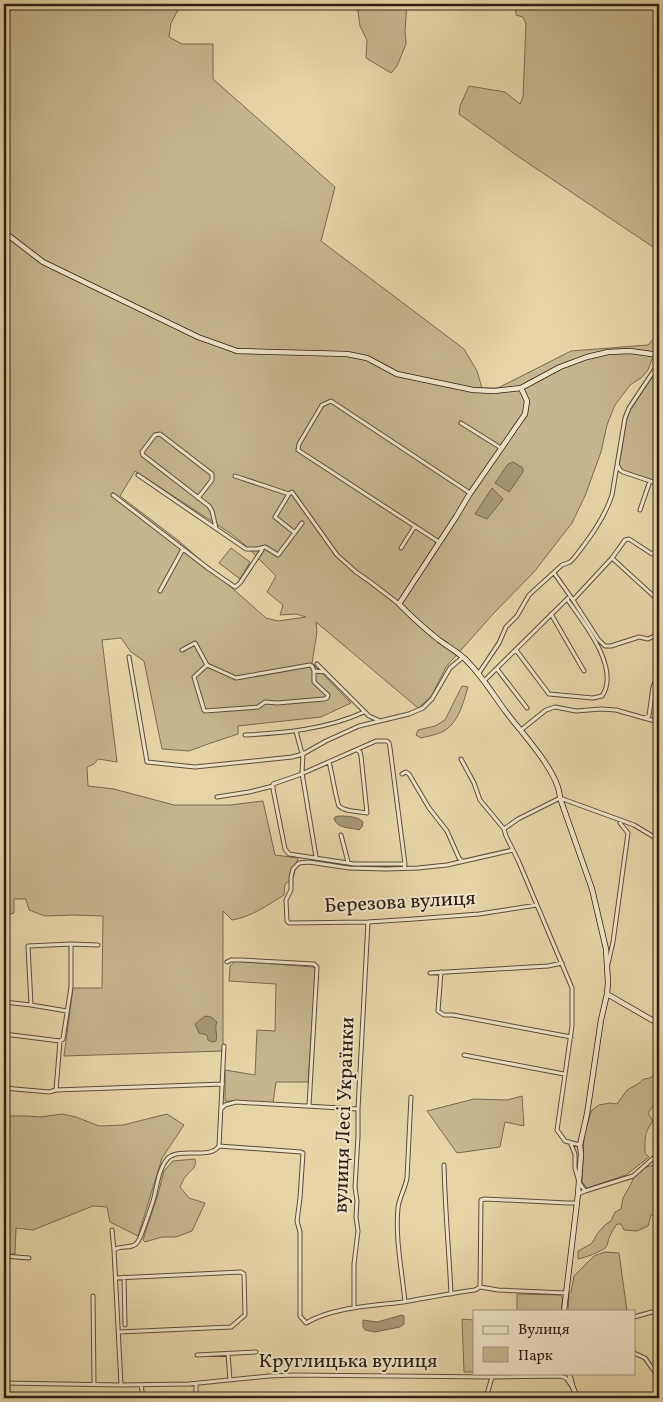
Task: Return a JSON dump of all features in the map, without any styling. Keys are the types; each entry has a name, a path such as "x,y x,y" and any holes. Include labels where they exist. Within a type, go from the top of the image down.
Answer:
{"street":[{"path":"4,232 43,262 194,335 237,352 347,354 367,358 397,374 459,388 494,391 521,388 560,367 608,352 623,351 659,355"},
{"path":"479,673 499,643 506,627 517,616 529,595 562,565 574,558 596,528 610,500 618,466 625,418 629,408 659,363"},
{"path":"399,604 470,493 525,414 527,401 521,388"},
{"path":"440,542 298,450 299,444 322,405 331,400 470,493"},
{"path":"461,422 501,448"},
{"path":"198,498 212,480 212,474 160,434 155,435 142,452 143,455 198,498 209,506 216,528"},
{"path":"618,466 623,472 659,484"},
{"path":"138,475 246,549 265,547 278,555 302,523"},
{"path":"235,476 290,494 292,492 337,555 463,657 479,673 557,782 560,798 592,889 606,949 607,968 607,994 580,1145 578,1194 564,1310"},
{"path":"640,510 650,481"},
{"path":"290,494 275,517 295,533"},
{"path":"114,495 235,587 240,583 262,550 260,549"},
{"path":"401,548 415,526"},
{"path":"485,680 551,614 612,558 625,540 630,539 652,554 659,548"},
{"path":"160,592 183,549"},
{"path":"612,558 659,601"},
{"path":"554,573 598,639 605,646 612,646 638,638 648,639 659,634"},
{"path":"516,650 549,694 593,698 602,696 608,681 598,645 570,598"},
{"path":"551,614 584,671"},
{"path":"182,650 195,643 207,665 236,678 310,665 314,671 314,682 328,695 324,700 265,702 258,706 205,712 194,677 207,665"},
{"path":"129,657 147,762 194,767 292,757 303,754 326,740 359,726 415,712 428,704 450,668 463,657"},
{"path":"317,664 364,712 379,721"},
{"path":"497,669 527,708"},
{"path":"314,671 325,672"},
{"path":"644,718 649,716 653,687 659,679"},
{"path":"521,730 546,710 555,707 576,711 616,710 659,722"},
{"path":"245,735 296,730 331,724 364,712"},
{"path":"296,730 303,754 302,773 316,857"},
{"path":"217,797 273,786 273,784 376,741 387,740 390,743 404,866"},
{"path":"329,762 339,807 366,813 361,756 357,750"},
{"path":"461,759 474,783 480,800 504,829 572,988 571,1037 557,1130 565,1141 580,1145"},
{"path":"402,774 406,772 409,774 429,808 446,831 462,861"},
{"path":"273,786 285,850 292,855 365,865 404,866 447,865 485,858 513,850"},
{"path":"504,829 518,819 560,798 634,825 659,840"},
{"path":"607,968 613,942 628,833 620,823 620,820"},
{"path":"341,834 348,862"},
{"name":"Березова вулиця","path":"404,866 386,869 349,868 309,862 299,863 293,868 290,890 286,900 287,922 368,922 444,917 537,905"},
{"name":"вулиця Лесі Українки","path":"354,1308 354,1264 358,1231 356,1217 357,1201 354,1186 368,922"},
{"path":"56,1090 60,1041 63,1039 71,987 71,944"},
{"path":"31,1005 28,946 98,945"},
{"path":"227,962 242,960 314,964 317,967 309,1106"},
{"path":"430,973 548,966 562,963"},
{"path":"441,972 438,1011 444,1015 453,1015 571,1037"},
{"path":"607,994 659,1024"},
{"path":"4,1002 67,1011"},
{"path":"4,1034 60,1041"},
{"path":"114,1250 134,1246 138,1241 152,1204 162,1168 170,1157 176,1154 211,1152 219,1146 224,1046"},
{"path":"464,1055 564,1074"},
{"path":"4,1088 49,1092 56,1090 223,1084"},
{"path":"405,1302 398,1228 398,1207 406,1187 411,1097"},
{"path":"221,1108 232,1102 358,1109"},
{"path":"570,1142 575,1154 575,1168 579,1182 585,1190"},
{"path":"219,1146 303,1153 297,1221 300,1232 300,1316 306,1322 324,1314 475,1290 480,1287 498,1290 566,1293"},
{"path":"578,1194 585,1190 633,1176 659,1153"},
{"path":"444,1165 451,1294"},
{"path":"480,1287 481,1200 576,1203"},
{"path":"112,1230 121,1385"},
{"path":"4,1256 29,1258"},
{"path":"116,1278 241,1272 244,1274 245,1315 231,1328 118,1332"},
{"path":"124,1277 125,1325 129,1331"},
{"path":"93,1296 94,1384"},
{"path":"636,1316 659,1310"},
{"path":"118,1332 125,1325"},
{"path":"197,1355 256,1352"},
{"path":"228,1354 230,1380"},
{"path":"636,1355 645,1358 659,1378"},
{"name":"Круглицька вулиця","path":"4,1383 196,1384 294,1374 492,1377 554,1375 564,1377 572,1385"},
{"path":"570,1374 577,1398"},
{"path":"486,1398 492,1377"},
{"path":"196,1384 196,1398"},
{"path":"141,1385 142,1398"},
{"path":"641,1398 659,1394"}],"green space":[{"path":"4,4 160,4 178,10 171,23 169,37 182,44 213,44 213,79 335,187 321,241 464,349 477,371 482,388 498,388 571,351 648,345 657,337 659,331 659,359 652,359 648,370 641,378 630,385 615,405 585,496 572,523 534,572 493,614 446,667 431,697 418,708 316,622 317,632 312,663 351,703 321,717 238,726 238,734 189,751 162,749 144,661 131,652 121,638 102,640 117,762 98,759 94,764 87,767 88,786 114,789 174,805 230,805 263,801 275,855 298,858 293,878 285,884 284,895 259,910 232,920 223,911 223,1051 64,1056 73,988 102,988 103,916 45,916 29,910 26,899 14,899 14,913 4,916","holes":["135,471 244,544 276,576 267,592 283,605 280,615 296,614 306,617 278,621 266,618 179,541 120,496"]},
{"path":"357,4 407,4 406,44 397,66 391,73 366,58 367,40 360,26"},
{"path":"515,4 659,4 659,251 519,157 459,114 460,106 469,86 505,92 520,104 523,97 526,24 523,17 516,15"},
{"path":"659,367 659,482 622,470 619,466 629,412"},
{"path":"231,548 250,562 240,579 219,563"},
{"path":"462,686 468,687 460,712 453,723 438,734 421,738 416,735 418,730 435,726 445,720"},
{"path":"235,961 313,967 316,969 308,1082 276,1082 273,1103 225,1101 225,1070 255,1075 257,1030 275,1031 276,984 229,981 230,966"},
{"path":"659,1071 659,1091 653,1107 649,1111 653,1121 645,1139 645,1153 649,1157 626,1175 587,1188 582,1182 584,1133 592,1110 599,1105 617,1104 627,1090"},
{"path":"522,1096 524,1126 505,1122 500,1147 457,1153 427,1111 474,1099 507,1100"},
{"path":"62,1114 99,1126 123,1125 167,1114 184,1125 162,1158 138,1236 110,1222 107,1207 93,1206 33,1230 16,1228 15,1254 4,1254 4,1116 40,1117"},
{"path":"195,1159 194,1167 185,1177 180,1187 189,1198 205,1203 192,1231 176,1237 162,1237 145,1242 143,1240 164,1171 173,1161"},
{"path":"659,1163 659,1215 651,1215 648,1226 637,1231 624,1230 621,1224 617,1224 605,1248 578,1259 578,1251 591,1244 597,1234 611,1221 615,1212 621,1209 623,1198 635,1175 644,1168"},
{"path":"605,1252 619,1253 627,1310 568,1310 569,1293 571,1292 574,1276 594,1256"},
{"path":"517,1294 560,1295 563,1298 561,1310 517,1310"},
{"path":"462,1319 473,1320 473,1372 464,1372"}],"shaded area":[{"path":"513,462 523,468 523,472 509,492 495,483 508,464"},
{"path":"492,488 503,499 487,519 475,514"},
{"path":"339,816 349,816 358,819 363,822 362,827 359,830 338,825 334,819"},
{"path":"205,1016 211,1017 217,1022 216,1041 212,1042 208,1040 207,1035 199,1033 195,1024"},
{"path":"404,1316 404,1324 400,1327 375,1332 365,1330 363,1327 363,1320 377,1322"}]}
